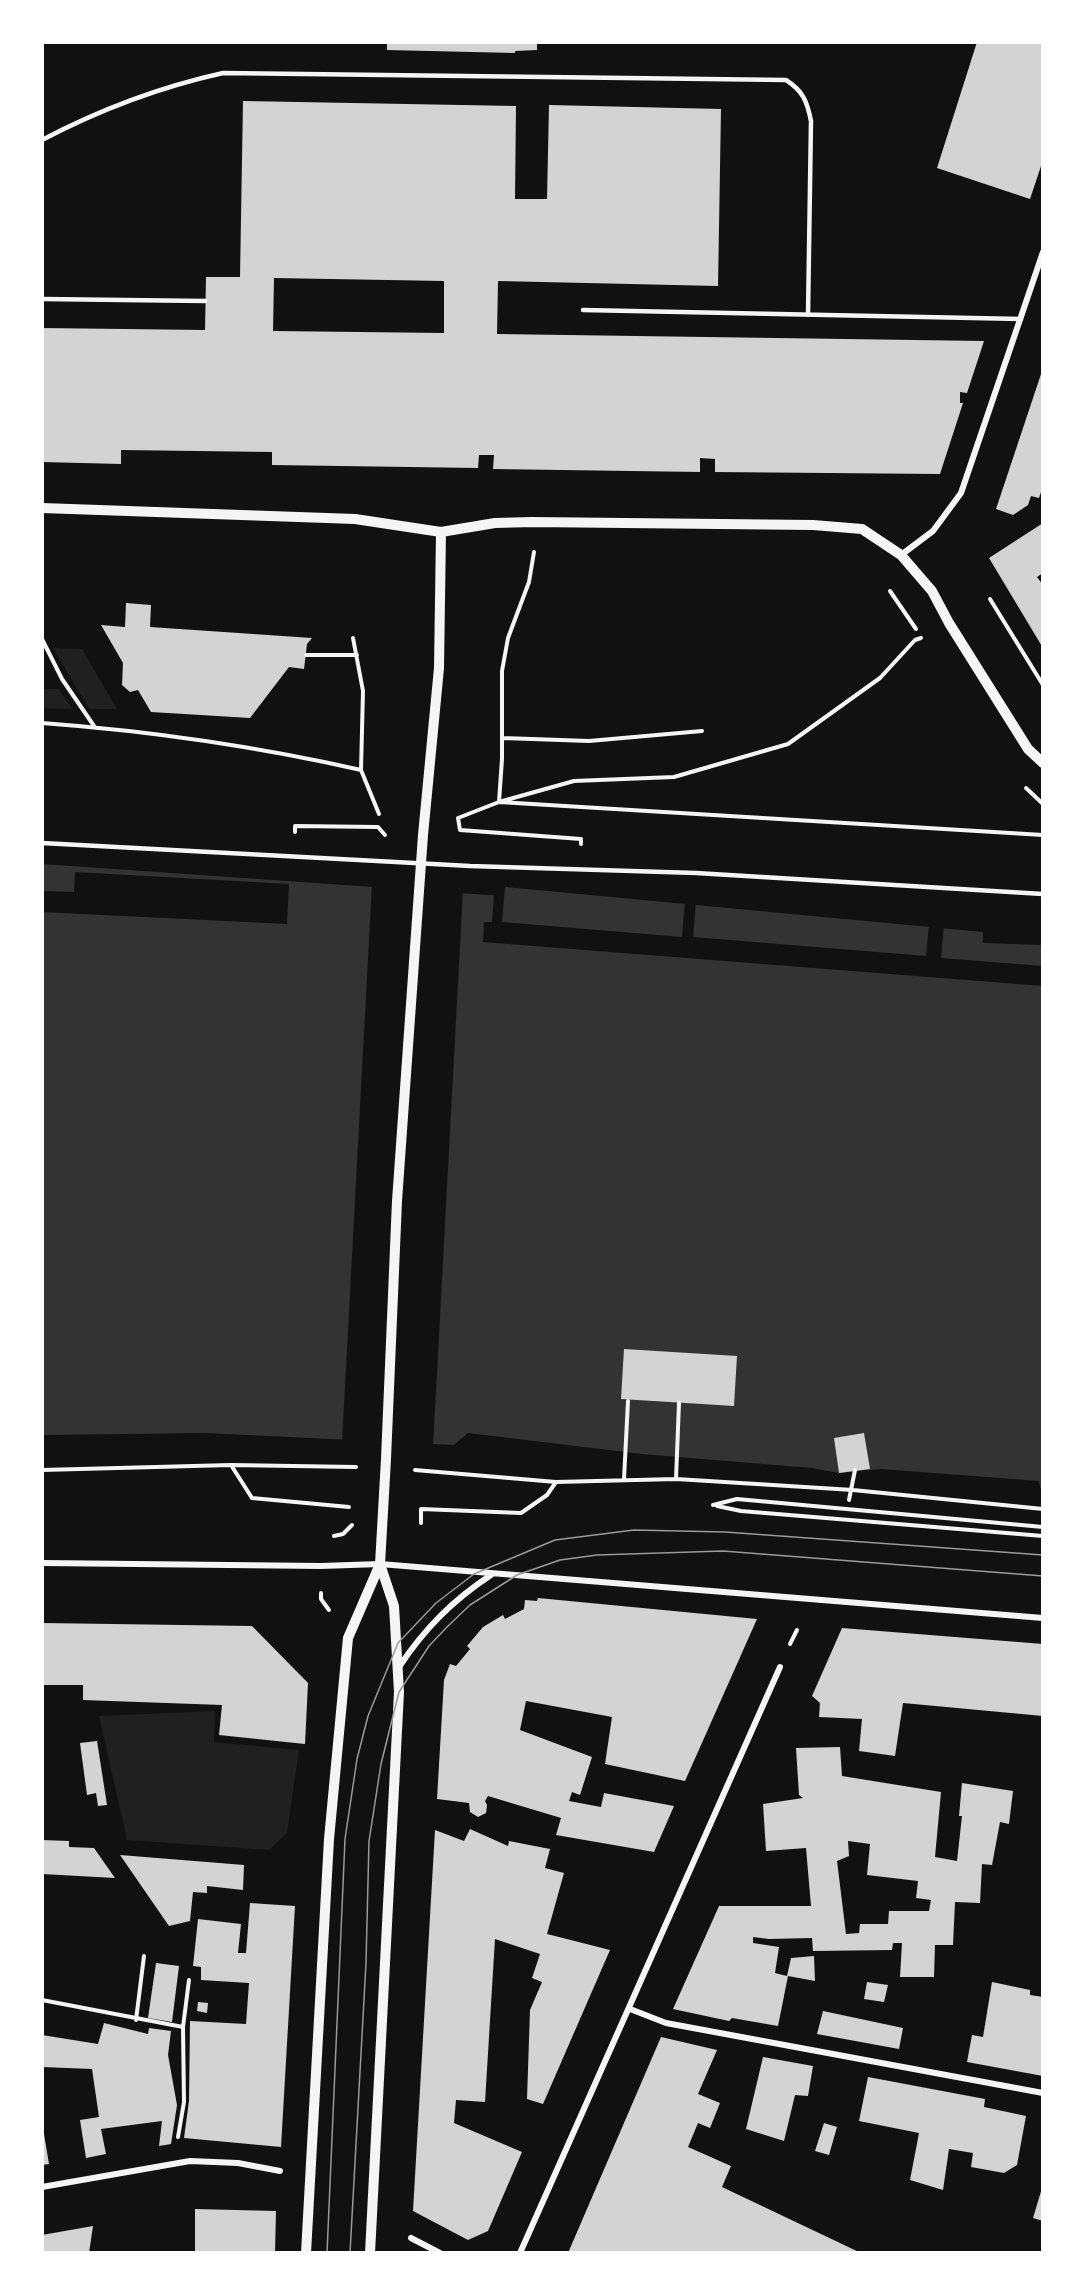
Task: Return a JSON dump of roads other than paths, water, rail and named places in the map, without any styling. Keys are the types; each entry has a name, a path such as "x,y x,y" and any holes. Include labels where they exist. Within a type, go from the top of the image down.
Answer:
{"street":[{"path":"901,555 933,531 961,493 1043,252"},
{"path":"42,508 355,519 441,532 495,524 532,522 840,526 862,529 901,555 932,591 949,623 1029,749 1043,763"},
{"path":"370,2253 399,1667 394,1606 380,1564 382,1499 386,1460 397,1201 423,835 439,668 441,532"},
{"path":"42,1563 321,1566 380,1564 1043,1618"},
{"path":"306,2253 329,1839 348,1638 380,1564"},
{"path":"399,1667 439,1614 493,1574"},
{"path":"520,2253 780,1667"},
{"path":"630,2009 666,2023 1043,2093"},
{"path":"42,2187 190,2161 238,2163 280,2171"},
{"path":"411,2238 440,2253"}],"lane":[{"path":"42,140 100,112 149,94 223,73 786,80 798,88 807,100 811,121 808,315"},
{"path":"42,299 205,301"},
{"path":"583,310 1021,319"},
{"path":"42,843 470,866 696,873 1043,894"}],"tram line":[{"path":"327,2253 345,1839 357,1759 368,1716 398,1643 436,1603 474,1574 555,1540 634,1530 725,1532 1043,1555"},
{"path":"350,2253 366,1963 369,1841 381,1764 399,1692 429,1646 447,1627 470,1605 517,1575 560,1560 597,1555 723,1551 1043,1576"}]}
